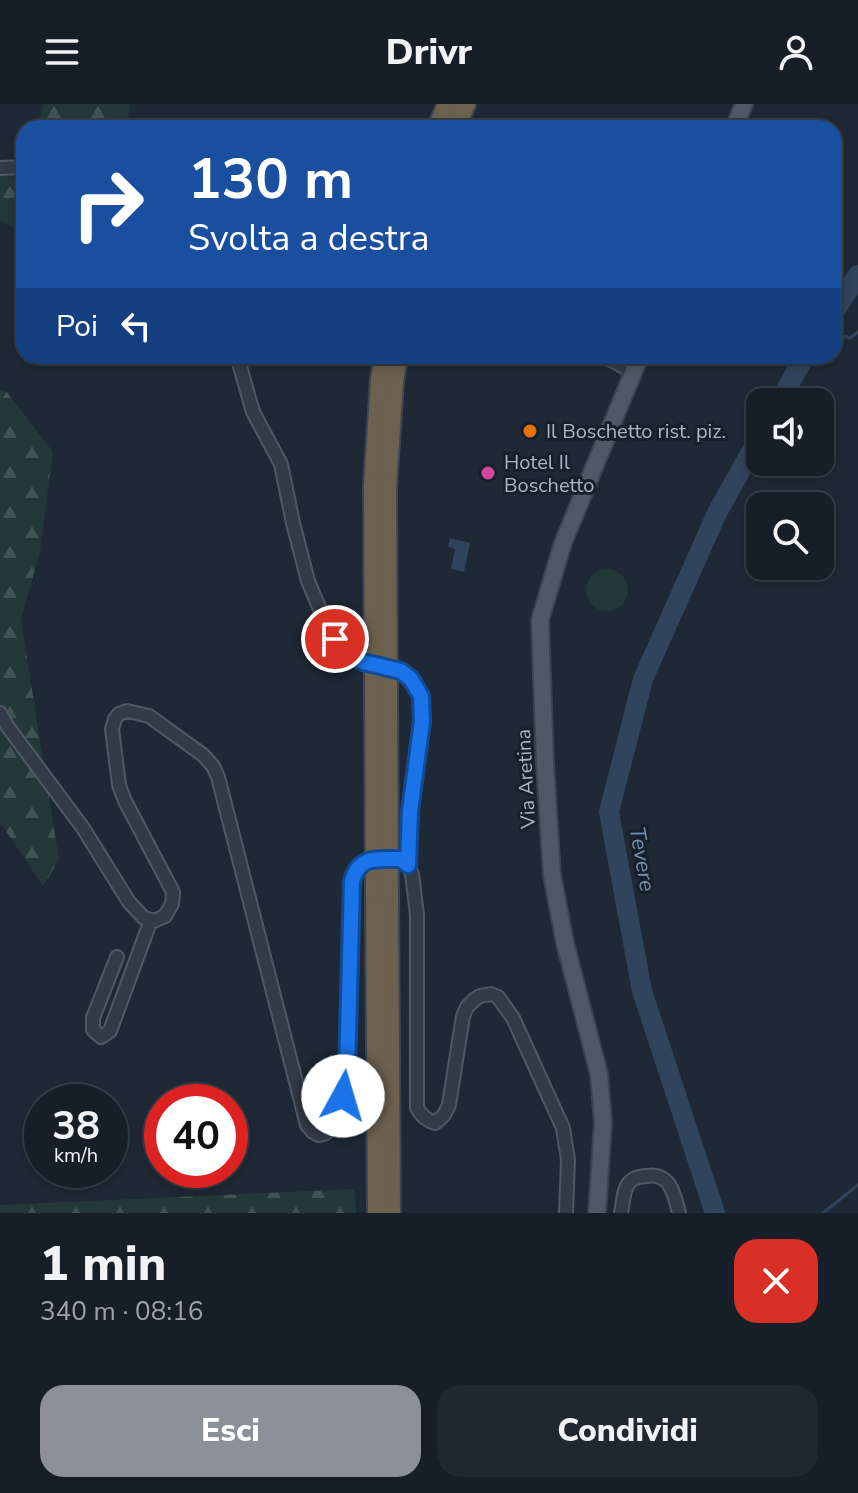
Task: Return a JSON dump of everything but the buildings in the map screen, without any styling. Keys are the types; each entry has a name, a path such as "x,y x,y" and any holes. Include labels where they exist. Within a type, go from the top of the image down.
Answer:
{"highway":[{"path":"377,1213 382,894 380,379 383,364"},
{"path":"380,487 397,364"},
{"path":"382,894 391,1213"}],"main road":[{"name":"Via Aretina","path":"597,1213 603,1123 599,1074 565,943 552,875 540,620 563,543 636,364"}],"street":[{"path":"239,364 253,412 281,464 308,581 324,619 335,639 350,654 363,662 401,671 411,679 421,696 422,721 410,811 408,865"},
{"path":"618,364 633,372"},
{"path":"0,713 83,828 129,902 144,918 154,921 165,916 172,904 173,892 119,785 112,729 115,719 127,711 149,716 203,755 213,766 307,1125 319,1135 326,1133 339,1118 347,1073 354,873 366,861 401,859 408,865 417,915 417,1108 428,1121 435,1123 444,1115 449,1105 467,1007 480,996 491,994 498,997 513,1018 563,1128 568,1160 566,1213"},
{"path":"117,957 93,1018 93,1030 101,1037 110,1031 151,920"},
{"path":"621,1213 627,1185 634,1178 654,1175 672,1186 679,1213"}],"green space":[{"path":"43,104 130,104 128,120 40,120"},
{"path":"0,176 16,177 16,229 0,220"},
{"path":"0,390 6,391 53,452 40,551 21,620 59,860 43,886 0,822"},
{"path":"607,569 622,575 628,590 622,605 607,611 592,605 586,590 592,575"},
{"path":"354,1189 356,1213 0,1213 0,1205"}],"water":[{"path":"450,538 470,543 464,572 451,569 455,549 448,547"}],"waterway":[{"name":"Tevere","path":"842,300 858,275"},
{"path":"842,336 850,338 858,332"},
{"name":"Tevere","path":"787,388 800,364"},
{"name":"Tevere","path":"715,1213 642,991 609,812 643,679 717,513 746,461"},
{"path":"823,1213 858,1185"}],"place":[{"name":"Il Boschetto rist. piz.","path":"530,431"},
{"name":"Hotel Il Boschetto","path":"488,473"}],"route":[{"path":"335,639 363,662 401,671 411,679 421,696 422,721 410,811 408,865 401,859 366,861 359,865 352,881 347,1073 343,1096"}]}
